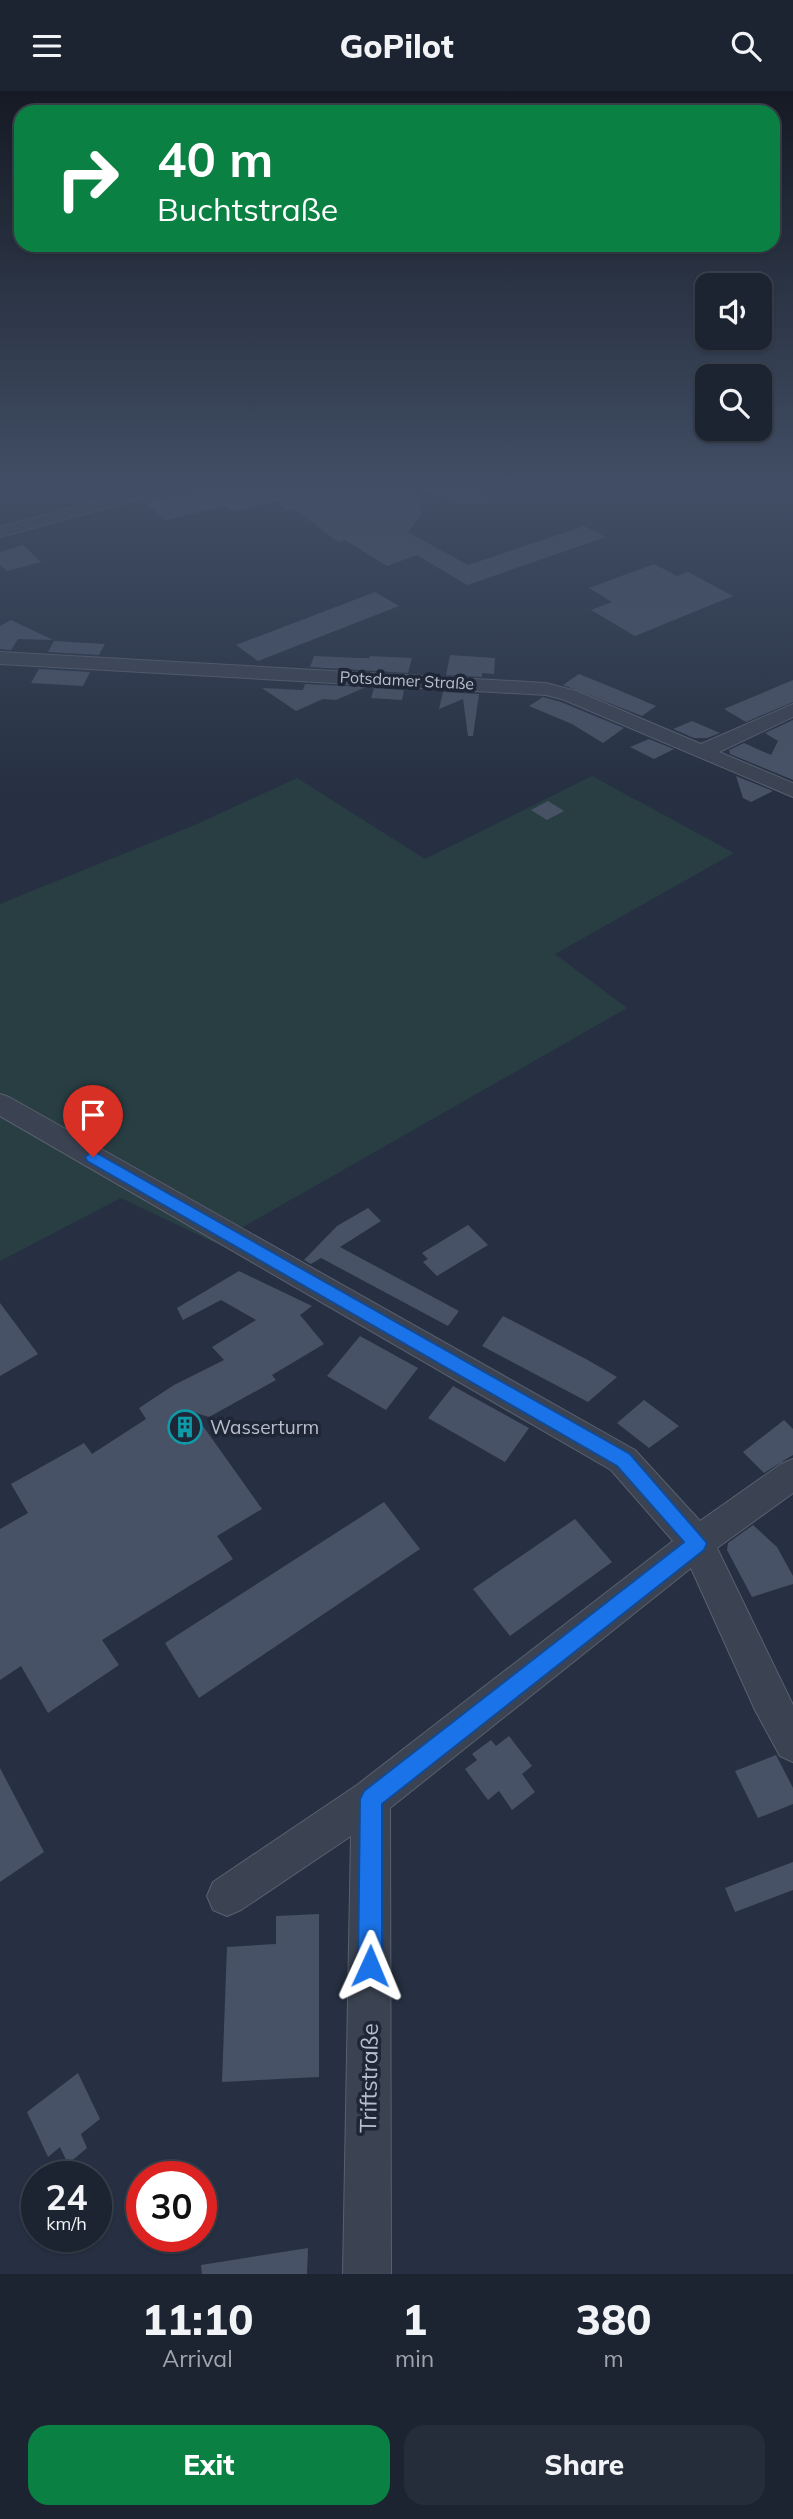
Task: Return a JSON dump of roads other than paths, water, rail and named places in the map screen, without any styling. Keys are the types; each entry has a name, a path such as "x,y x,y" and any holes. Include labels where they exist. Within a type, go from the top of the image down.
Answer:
{"street":[{"name":"Potsdamer Straße","path":"0,658 546,688 569,695 793,792"},
{"path":"701,752 793,710"},
{"path":"0,1104 623,1460 697,1543 768,1697 793,1743"},
{"path":"227,1896 371,1799 697,1543 793,1474"},
{"name":"Triftstraße","path":"367,2274 371,1799"}],"place":[{"name":"Wasserturm","path":"185,1427"}]}
